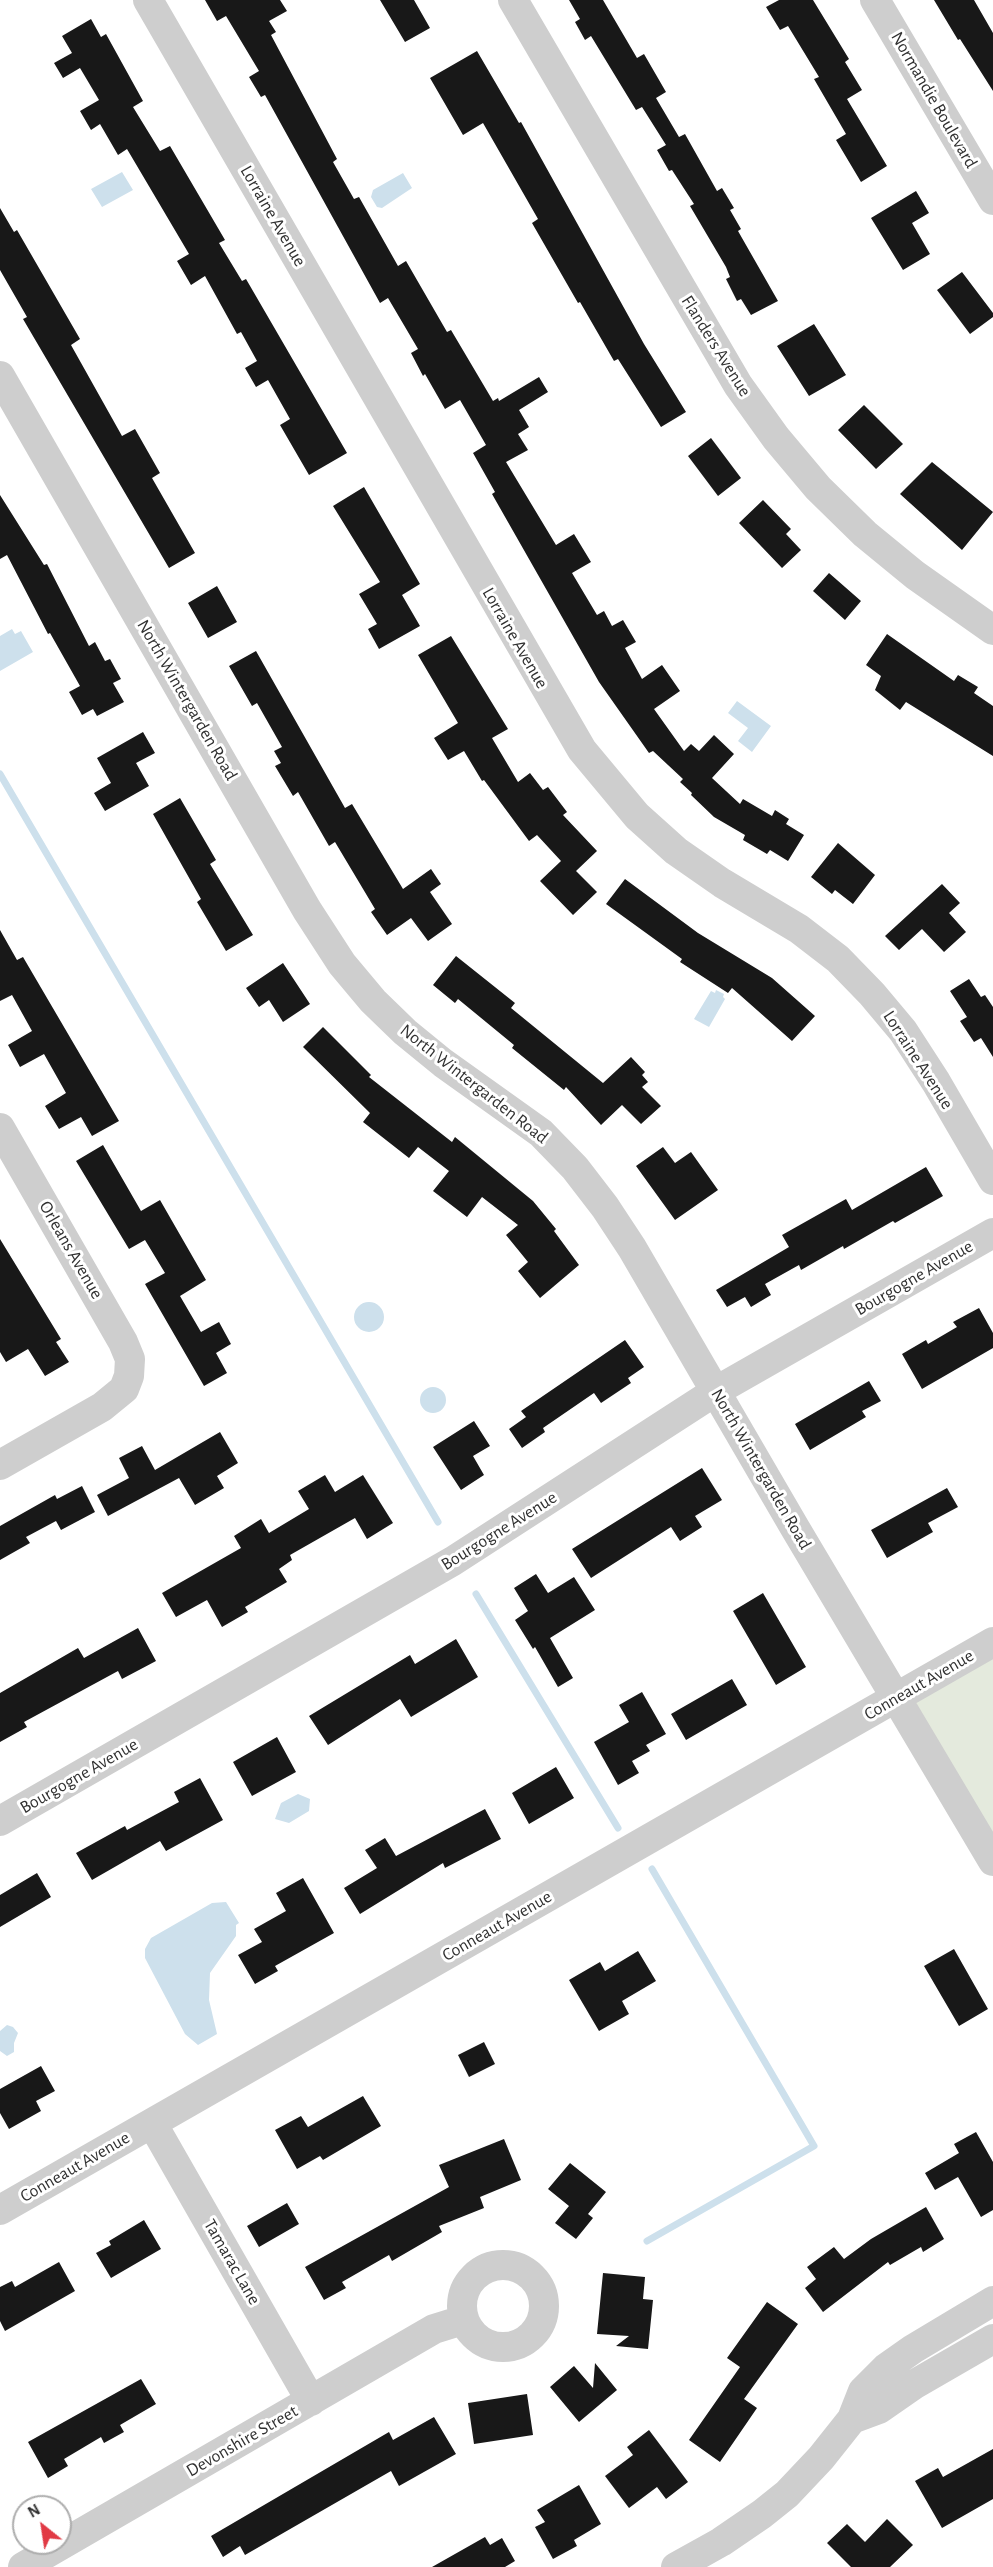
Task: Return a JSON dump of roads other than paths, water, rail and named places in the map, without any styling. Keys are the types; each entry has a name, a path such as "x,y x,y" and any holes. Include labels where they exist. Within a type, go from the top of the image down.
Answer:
{"street":[{"name":"Lorraine Avenue","path":"148,0 582,750 602,778 637,816 676,851 722,883 799,929 838,959 873,994 903,1031 920,1057 993,1180"},
{"name":"Flanders Avenue","path":"513,0 738,385 776,438 818,488 865,534 915,576 993,630"},
{"name":"Normandie Boulevard","path":"875,0 993,200"},
{"name":"North Wintergarden Road","path":"0,376 307,910 342,963 373,1001 405,1032 443,1064 541,1133 575,1168 605,1207 632,1248 895,1699 993,1862"},
{"name":"Orleans Avenue","path":"0,1128 123,1342 130,1359 129,1376 124,1389 102,1407 0,1465"},
{"name":"Bourgogne Avenue","path":"0,1821 453,1561 716,1391 993,1233"},
{"name":"Conneaut Avenue","path":"0,2210 993,1642"},
{"name":"Tamarac Lane","path":"152,2123 311,2401"},
{"path":"676,2567 729,2536 787,2494 821,2458 852,2419 863,2391 886,2368 993,2301"},
{"name":"Devonshire Street","path":"23,2567 434,2329 463,2320"},
{"path":"852,2419 879,2409 941,2368 993,2338"},
{"path":"925,2342 941,2368"}],"water":[{"path":"122,172 133,190 102,207 91,189"},
{"path":"403,173 412,188 382,208 377,207 371,197 373,190"},
{"path":"12,629 15,634 21,631 33,652 0,671 0,636"},
{"path":"737,701 771,726 752,752 738,741 748,728 728,713"},
{"path":"716,990 724,994 725,999 709,1027 694,1019 711,991 715,993"},
{"path":"369,1302 379,1307 384,1317 379,1327 369,1332 359,1327 354,1317 359,1307"},
{"path":"433,1387 442,1391 446,1400 442,1409 433,1413 424,1409 420,1400 424,1391"},
{"path":"298,1794 310,1799 309,1811 289,1823 275,1819 281,1803"},
{"path":"226,1902 239,1923 236,1925 236,1936 210,1973 209,2000 217,2034 198,2045 185,2034 145,1958 145,1949 151,1938 212,1903"},
{"path":"7,2025 13,2027 18,2033 14,2043 14,2052 7,2056 0,2051 0,2031"}],"waterway":[{"path":"0,774 438,1522"},
{"path":"476,1594 618,1828"},
{"path":"647,2241 814,2146 652,1869"}]}
